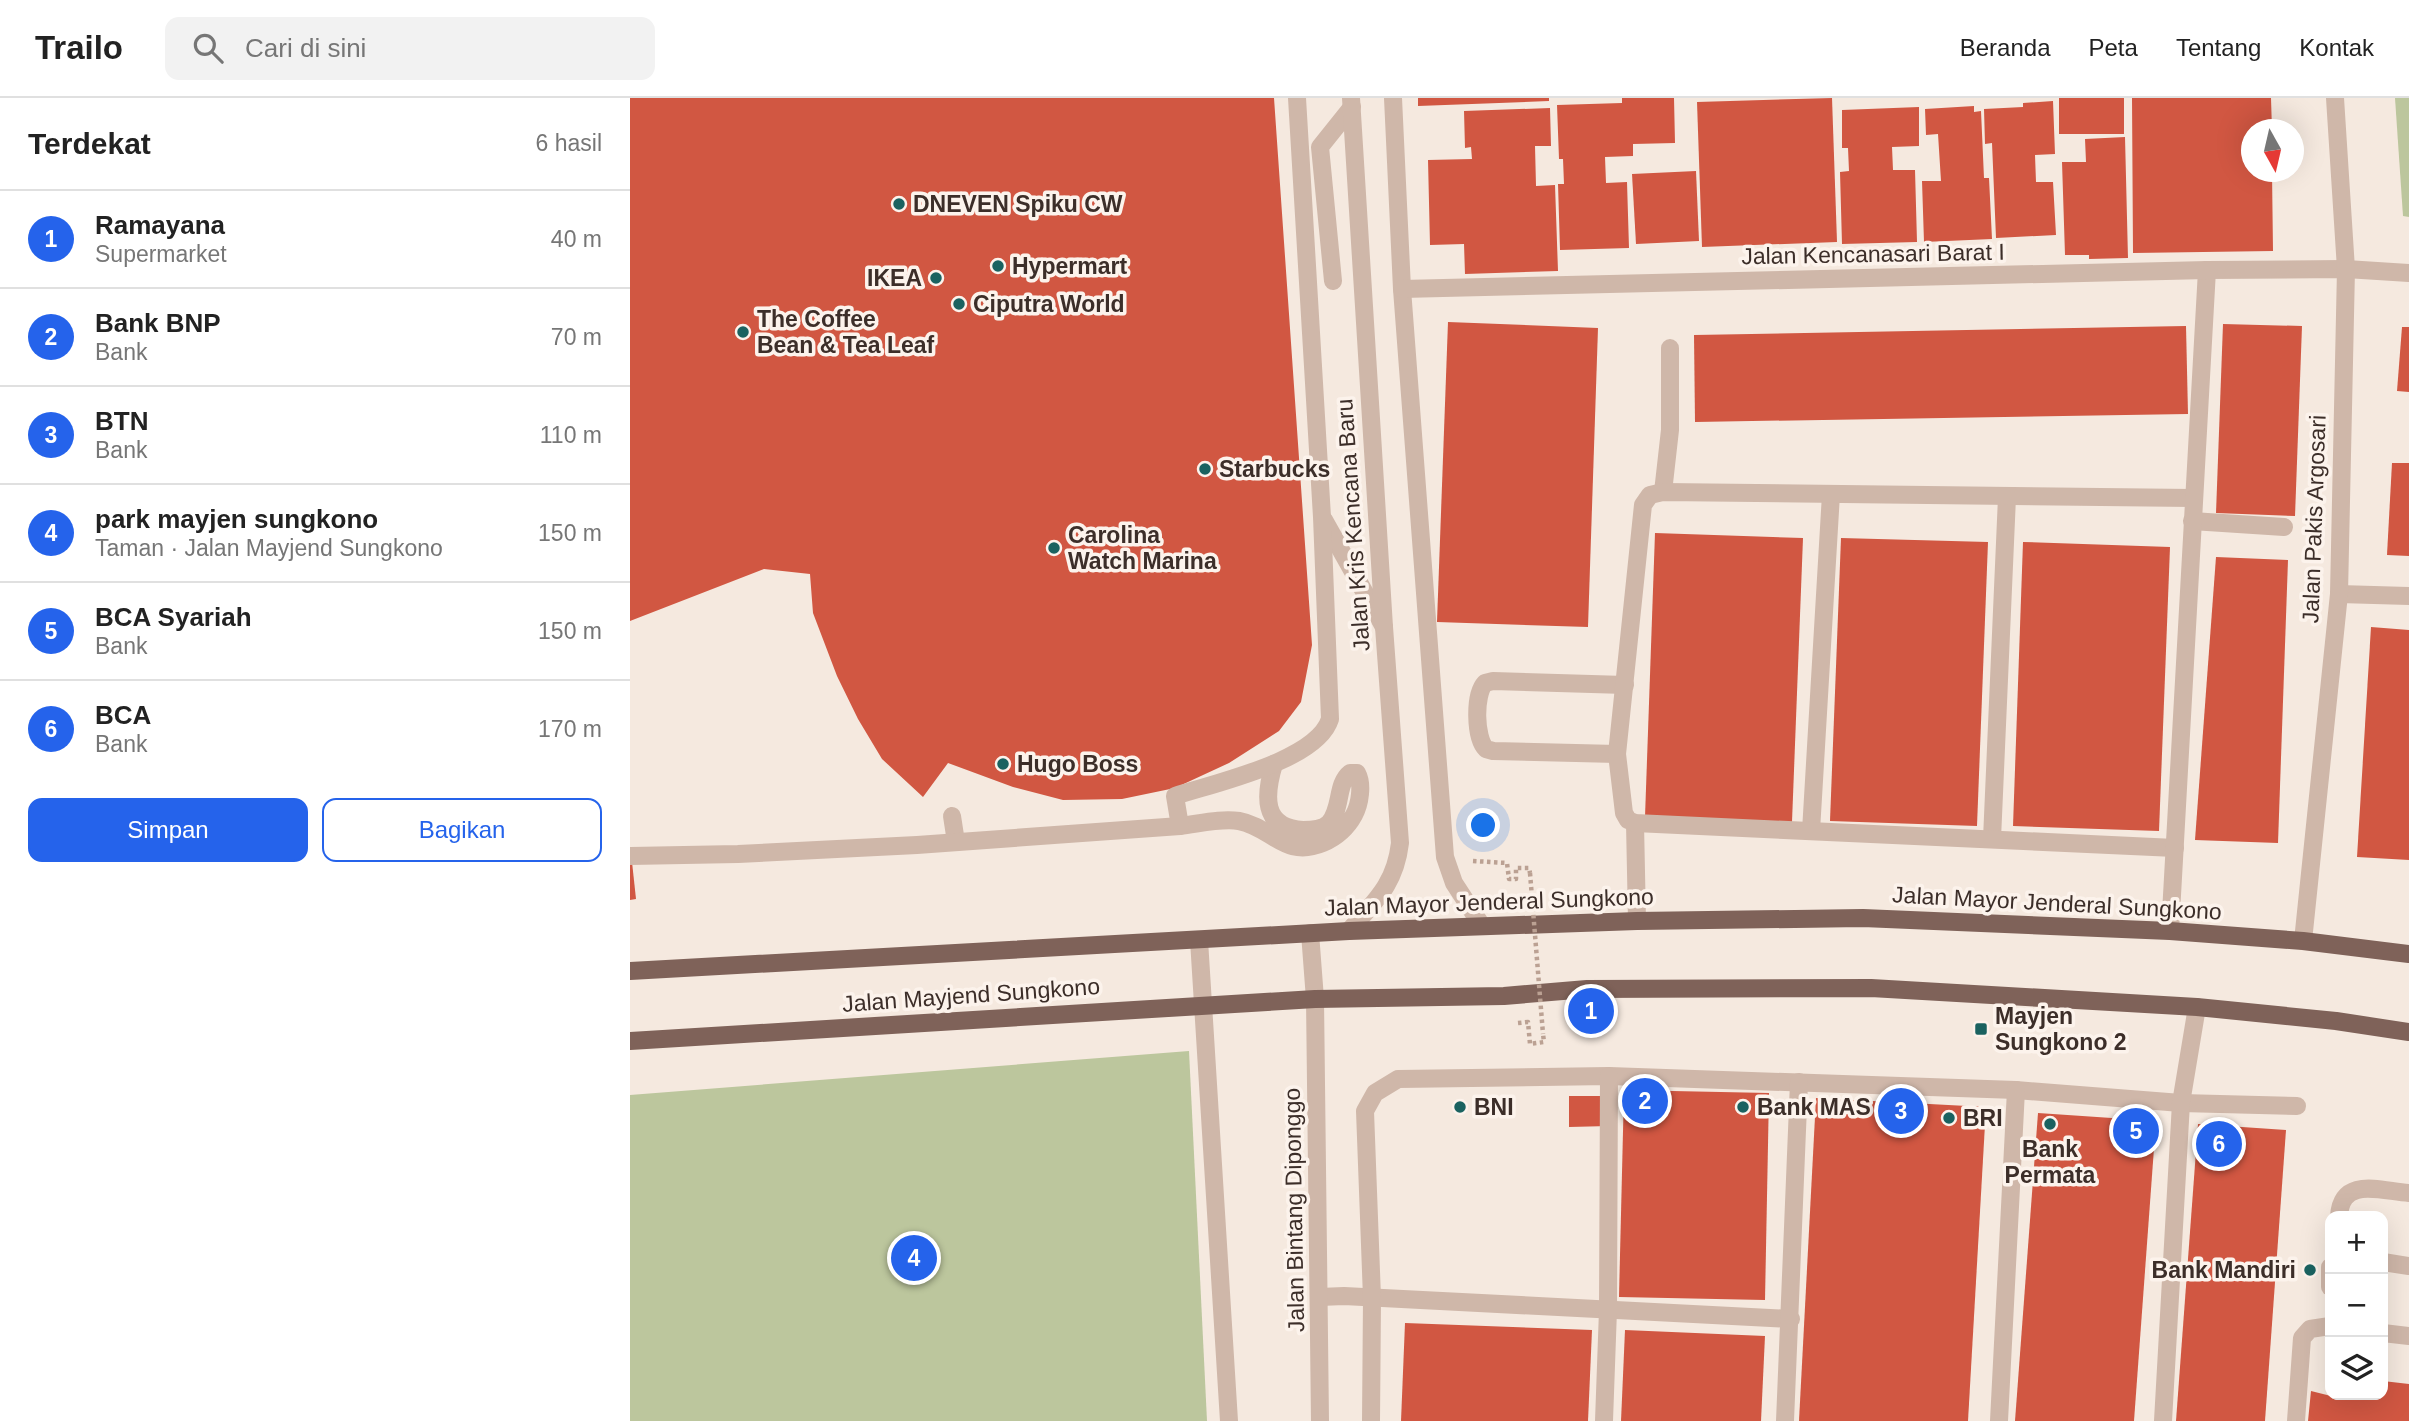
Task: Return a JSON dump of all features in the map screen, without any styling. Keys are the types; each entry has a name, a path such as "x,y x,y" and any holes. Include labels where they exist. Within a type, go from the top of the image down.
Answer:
{"main road":[{"name":"Jalan Mayor Jenderal Sungkono","path":"1311,933 1637,920 1863,918 2170,931 2303,941 2409,954"},
{"name":"Jalan Mayjend Sungkono","path":"630,971 1311,933"},
{"path":"1315,999 1504,996 1587,989 1871,988 2197,1007 2336,1021 2409,1032"},
{"name":"Jalan Mayjend Sungkono","path":"630,1041 1315,999"}],"street":[{"path":"1180,826 1175,796 1275,764 1307,747 1327,728 1330,719 1322,517 1297,98"},
{"path":"1393,98 1402,289 1445,857 1454,883 1482,926"},
{"name":"Jalan Pakis Argosari","path":"2303,941 2339,594 2346,269 2335,98"},
{"path":"1333,281 1320,147 1352,103"},
{"name":"Jalan Kris Kencana Baru","path":"1349,931 1389,885 1398,863 1400,843 1352,103"},
{"name":"Jalan Kencanasari Barat I","path":"1402,289 2207,270 2346,269 2409,273"},
{"path":"2170,931 2207,270"},
{"path":"1663,492 1670,430 1670,348"},
{"path":"2175,848 1635,823 1628,820 1624,813 1617,754 1643,505 1650,495 1663,492 2193,498"},
{"path":"1811,831 1830,494"},
{"path":"1992,839 2007,497"},
{"path":"1322,517 1384,627"},
{"path":"2192,521 2284,527"},
{"path":"2339,594 2409,596"},
{"path":"1617,754 1486,749 1479,737 1478,695 1485,683 1493,681 1625,685"},
{"path":"630,856 738,854 956,842 1235,820 1249,823 1283,844 1300,848 1314,846 1335,837 1345,828 1358,808 1360,783 1357,773 1350,772 1343,780 1337,808 1329,823 1322,828 1310,830 1290,829 1278,822 1270,811 1267,786 1275,764"},
{"path":"952,816 956,842"},
{"path":"1635,823 1637,920"},
{"name":"Jalan Mayor Jenderal Sungkono","path":"1311,933 1315,999"},
{"path":"1199,940 1229,1421"},
{"name":"Jalan Bintang Diponggo","path":"1315,999 1320,1421"},
{"path":"2163,1421 2181,1103 2197,1007"},
{"path":"1371,1421 1372,1298 1365,1111 1375,1093 1398,1079 1609,1076 2016,1090 2181,1103 2297,1106"},
{"path":"1604,1421 1608,1310 1609,1076"},
{"path":"1785,1421 1800,1082"},
{"path":"1999,1421 2016,1090"},
{"path":"2339,1211 2340,1203 2346,1194 2355,1188 2409,1193"},
{"path":"2388,1263 2409,1266"},
{"path":"1320,1297 1344,1296 1791,1319"},
{"path":"2296,1421 2302,1338 2310,1329 2325,1327"},
{"path":"2388,1333 2409,1336"}],"path":[{"path":"1488,864 1507,863 1510,879 1516,879 1516,868 1529,868 1544,1042 1530,1044 1528,1022 1506,1023"}],"green space":[{"path":"2395,98 2409,98 2409,217 2403,216"},
{"path":"1189,1051 1207,1421 630,1421 630,1095"}],"building":[{"name":"Ciputra World","path":"630,98 1274,98 1312,645 1301,702 1279,731 1229,763 1175,788 1122,799 1063,800 1013,787 948,763 923,797 882,759 858,719 837,676 813,613 810,574 764,569 630,621"},
{"path":"1418,98 1549,98 1549,101 1418,106"},
{"path":"1622,98 1674,98 1675,143 1633,144 1633,156 1605,157 1606,183 1627,182 1629,248 1560,250 1558,184 1564,184 1563,159 1559,159 1557,105 1622,103"},
{"path":"1832,98 1837,242 1702,247 1697,102"},
{"path":"2059,98 2124,98 2124,134 2059,134"},
{"path":"2132,98 2271,98 2272,119 2241,119 2241,182 2272,182 2273,251 2133,253"},
{"path":"2053,101 2055,154 2035,155 2036,182 2053,182 2056,235 1996,238 1992,143 1985,144 1984,109 2023,107 2023,103"},
{"path":"1974,106 1974,112 1981,111 1984,178 1989,178 1992,239 1924,242 1922,181 1941,181 1938,134 1926,135 1925,109"},
{"path":"1919,107 1919,146 1892,147 1893,170 1915,170 1917,242 1842,244 1840,172 1849,171 1848,148 1842,148 1842,110"},
{"path":"1550,108 1551,146 1535,146 1536,186 1555,185 1558,271 1465,274 1464,244 1430,245 1428,160 1472,159 1471,147 1465,148 1464,111"},
{"path":"2125,137 2128,258 2089,259 2089,255 2065,255 2062,162 2086,162 2085,139"},
{"path":"1696,171 1699,241 1636,244 1632,174"},
{"path":"1448,322 1598,328 1588,627 1437,622"},
{"path":"2223,324 2302,326 2295,516 2216,513"},
{"path":"2186,326 2188,414 1695,422 1694,335"},
{"path":"2402,327 2409,327 2409,392 2397,391"},
{"path":"2392,463 2409,463 2409,556 2387,555"},
{"path":"1655,533 1803,538 1792,822 1645,817"},
{"path":"1841,538 1988,542 1977,826 1830,821"},
{"path":"2023,542 2170,547 2159,831 2013,826"},
{"path":"2216,557 2288,560 2278,843 2195,840"},
{"path":"2371,627 2409,630 2409,860 2357,857"},
{"path":"630,862 636,899 630,900"},
{"path":"1624,1090 1769,1093 1765,1300 1619,1297"},
{"path":"1569,1096 1609,1096 1609,1126 1569,1127"},
{"path":"1816,1098 1986,1107 1968,1421 1799,1421"},
{"path":"2038,1113 2156,1121 2134,1421 2015,1421"},
{"path":"2198,1124 2286,1130 2265,1421 2176,1421"},
{"path":"1405,1323 1592,1330 1588,1421 1401,1421"},
{"path":"1625,1330 1765,1336 1761,1421 1621,1421"},
{"path":"2388,1382 2409,1384 2409,1421 2308,1421 2311,1391 2325,1394 2325,1400 2388,1400"}],"place":[{"name":"DNEVEN Spiku CW","path":"899,204"},
{"name":"Hypermart","path":"998,266"},
{"name":"IKEA","path":"936,278"},
{"name":"Ciputra World","path":"959,304"},
{"name":"The Coffee Bean & Tea Leaf","path":"743,332"},
{"name":"Starbucks","path":"1205,469"},
{"name":"Carolina Watch Marina","path":"1054,548"},
{"name":"Hugo Boss","path":"1003,764"},
{"name":"Ramayana","path":"1591,1011"},
{"name":"Mayjen Sungkono 2","path":"1981,1029"},
{"name":"Bank BNP","path":"1645,1101"},
{"name":"BNI","path":"1460,1107"},
{"name":"Bank MAS","path":"1743,1107"},
{"name":"BTN","path":"1901,1111"},
{"name":"BRI","path":"1949,1118"},
{"name":"Bank Permata","path":"2050,1124"},
{"name":"BCA Syariah","path":"2136,1131"},
{"name":"BCA","path":"2219,1144"},
{"name":"park mayjen sungkono","path":"914,1258"},
{"name":"Bank Mandiri","path":"2310,1270"}]}
